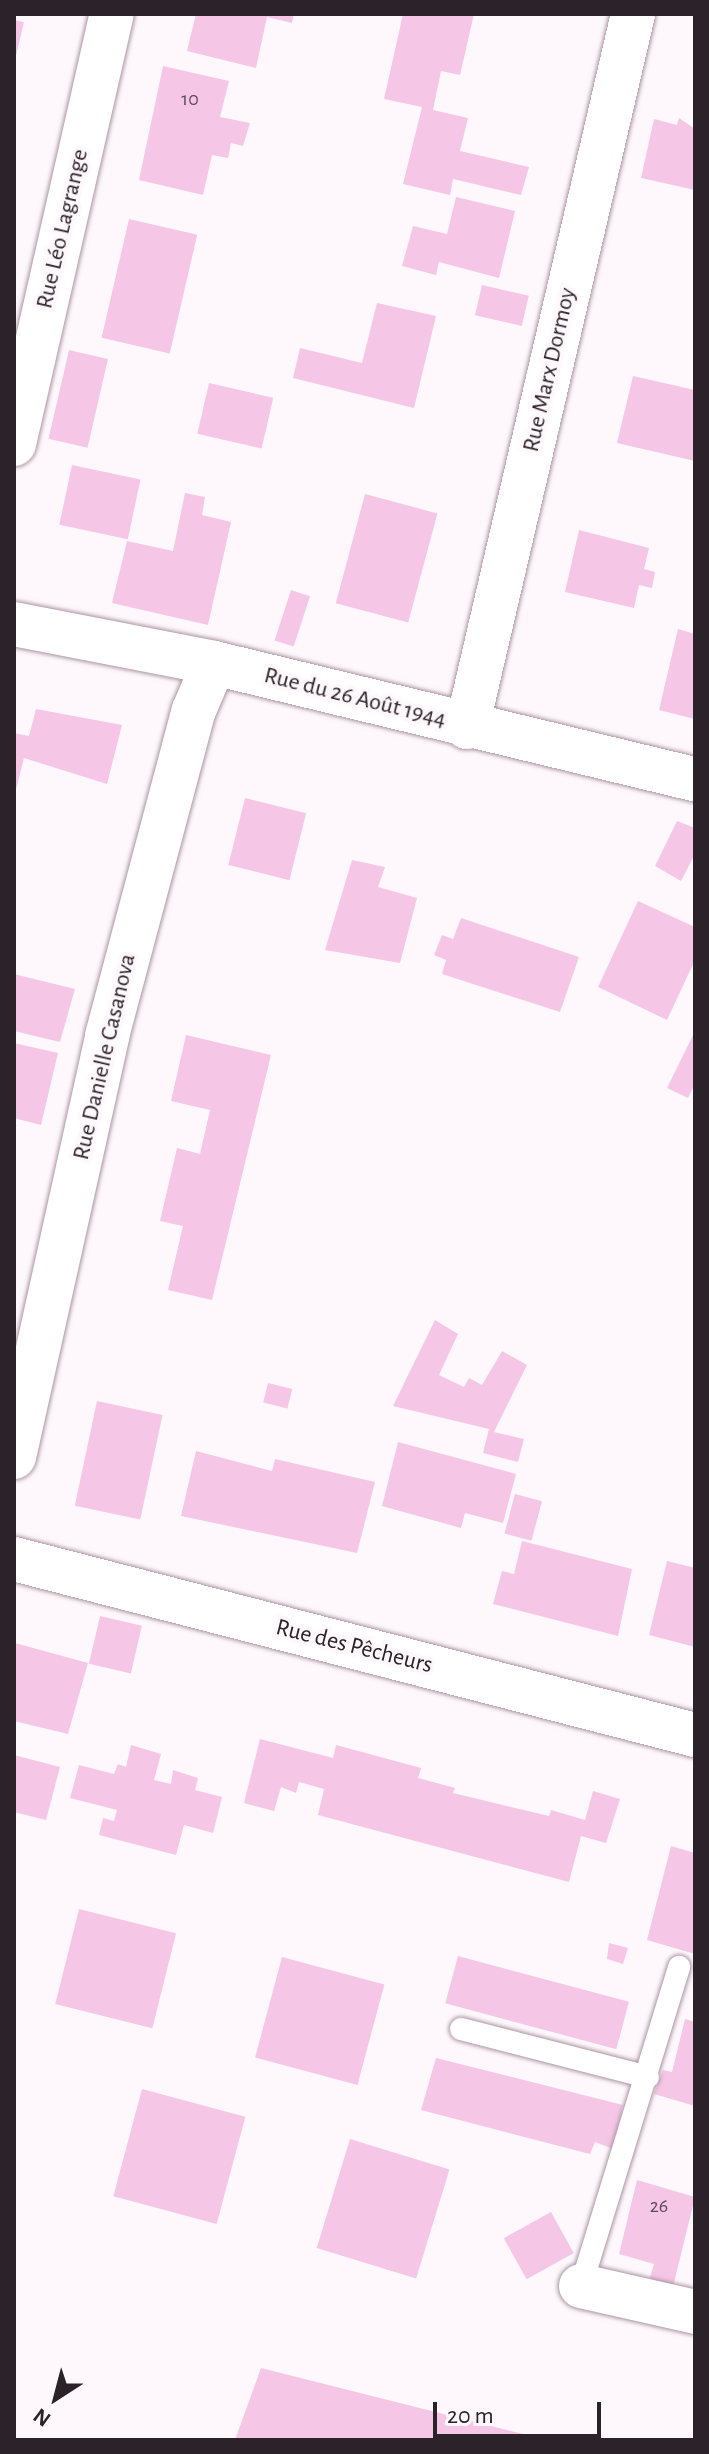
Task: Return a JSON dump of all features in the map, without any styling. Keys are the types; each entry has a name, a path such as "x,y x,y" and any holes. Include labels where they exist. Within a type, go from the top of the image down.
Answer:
{"street":[{"name":"Rue Léo Lagrange","path":"14,444 112,14"},
{"name":"Rue Marx Dormoy","path":"467,727 633,14"},
{"name":"Rue du 26 Août 1944","path":"14,624 214,663 467,727 695,779"},
{"name":"Rue Danielle Casanova","path":"14,1457 107,1036 194,710 214,663"},
{"name":"Rue des Pêcheurs","path":"14,1559 695,1735"},
{"path":"581,2286 695,2312"}],"lane":[{"path":"581,2286 648,2077 679,1967"},
{"path":"461,2029 648,2077"}],"building":[{"path":"196,14 294,14 292,23 267,17 256,68 187,51"},
{"path":"403,14 474,14 460,75 441,71 433,110 468,118 460,151 529,167 521,195 453,179 450,195 403,184 422,107 384,99"},
{"path":"14,20 24,22 15,60 14,60"},
{"path":"163,66 229,81 220,117 250,123 243,146 231,143 228,158 212,155 203,195 139,180"},
{"path":"679,118 695,129 695,190 641,178 654,119 677,125"},
{"path":"456,197 515,211 499,278 439,262 436,275 402,266 413,226 447,234"},
{"path":"129,219 197,235 170,354 102,338"},
{"path":"482,285 529,296 522,326 475,315"},
{"path":"377,303 436,316 414,408 293,378 300,348 362,363"},
{"path":"69,350 108,359 88,448 49,439"},
{"path":"633,376 695,390 695,461 617,443"},
{"path":"209,383 273,398 262,449 197,434"},
{"path":"72,465 140,480 128,539 59,525"},
{"path":"185,493 205,497 202,515 231,522 208,625 112,603 127,541 173,551"},
{"path":"365,494 437,513 408,623 336,603"},
{"path":"579,530 649,548 644,569 655,572 652,588 639,585 634,608 565,592"},
{"path":"291,590 310,596 294,647 275,640"},
{"path":"678,629 695,634 695,719 659,710"},
{"path":"36,709 122,725 107,784 24,758 14,797 14,733 29,736"},
{"path":"245,798 306,813 289,880 228,865"},
{"path":"677,821 695,828 695,854 681,881 655,866"},
{"path":"352,860 385,867 378,887 417,898 400,963 325,950"},
{"path":"638,901 695,927 695,960 667,1020 598,987"},
{"path":"461,918 579,957 560,1012 442,974 446,960 434,955 442,935 453,939"},
{"path":"14,974 75,989 60,1042 14,1031"},
{"path":"695,1031 695,1084 688,1098 667,1088"},
{"path":"186,1035 271,1055 212,1300 168,1290 183,1226 160,1221 177,1148 200,1154 210,1110 171,1101"},
{"path":"14,1043 58,1053 41,1125 14,1118"},
{"path":"435,1320 458,1334 439,1375 464,1387 469,1378 482,1385 502,1351 527,1365 494,1432 524,1439 518,1462 483,1453 489,1429 393,1406"},
{"path":"268,1383 292,1389 287,1408 263,1402"},
{"path":"97,1401 163,1415 140,1520 75,1506"},
{"path":"398,1442 516,1474 503,1523 465,1513 461,1528 382,1506"},
{"path":"196,1451 272,1471 275,1459 375,1482 357,1553 181,1516"},
{"path":"515,1494 542,1501 531,1541 504,1534"},
{"path":"522,1541 632,1569 618,1636 493,1604 502,1571 514,1574"},
{"path":"667,1561 695,1568 695,1647 649,1635"},
{"path":"100,1616 142,1626 131,1673 89,1664"},
{"path":"15,1643 88,1663 68,1734 14,1721"},
{"path":"260,1739 333,1758 336,1745 421,1768 418,1778 455,1788 453,1793 549,1816 551,1810 585,1820 593,1791 620,1799 606,1843 581,1836 569,1882 318,1815 324,1789 299,1782 296,1793 281,1787 274,1811 244,1803"},
{"path":"131,1745 161,1754 154,1780 171,1784 173,1770 198,1778 195,1790 222,1797 213,1833 184,1825 176,1855 99,1835 103,1818 114,1821 117,1810 70,1798 79,1765 114,1774 118,1764 126,1767"},
{"path":"14,1755 60,1767 46,1820 14,1812"},
{"path":"671,1846 695,1853 695,1954 647,1940"},
{"path":"79,1909 176,1933 152,2028 55,2004"},
{"path":"609,1943 628,1948 623,1964 607,1959"},
{"path":"458,1956 629,2002 616,2049 445,2003"},
{"path":"282,1957 384,1984 357,2085 255,2057"},
{"path":"685,2019 695,2022 695,2106 654,2094 663,2070 672,2072"},
{"path":"436,2058 623,2105 613,2149 595,2142 590,2154 421,2110"},
{"path":"142,2089 245,2117 217,2224 113,2196"},
{"path":"350,2139 449,2169 416,2278 317,2248"},
{"path":"637,2180 695,2197 673,2287 649,2281 654,2264 619,2254"},
{"path":"551,2212 574,2253 527,2279 504,2238"},
{"path":"261,2368 543,2439 543,2440 235,2440"}]}
